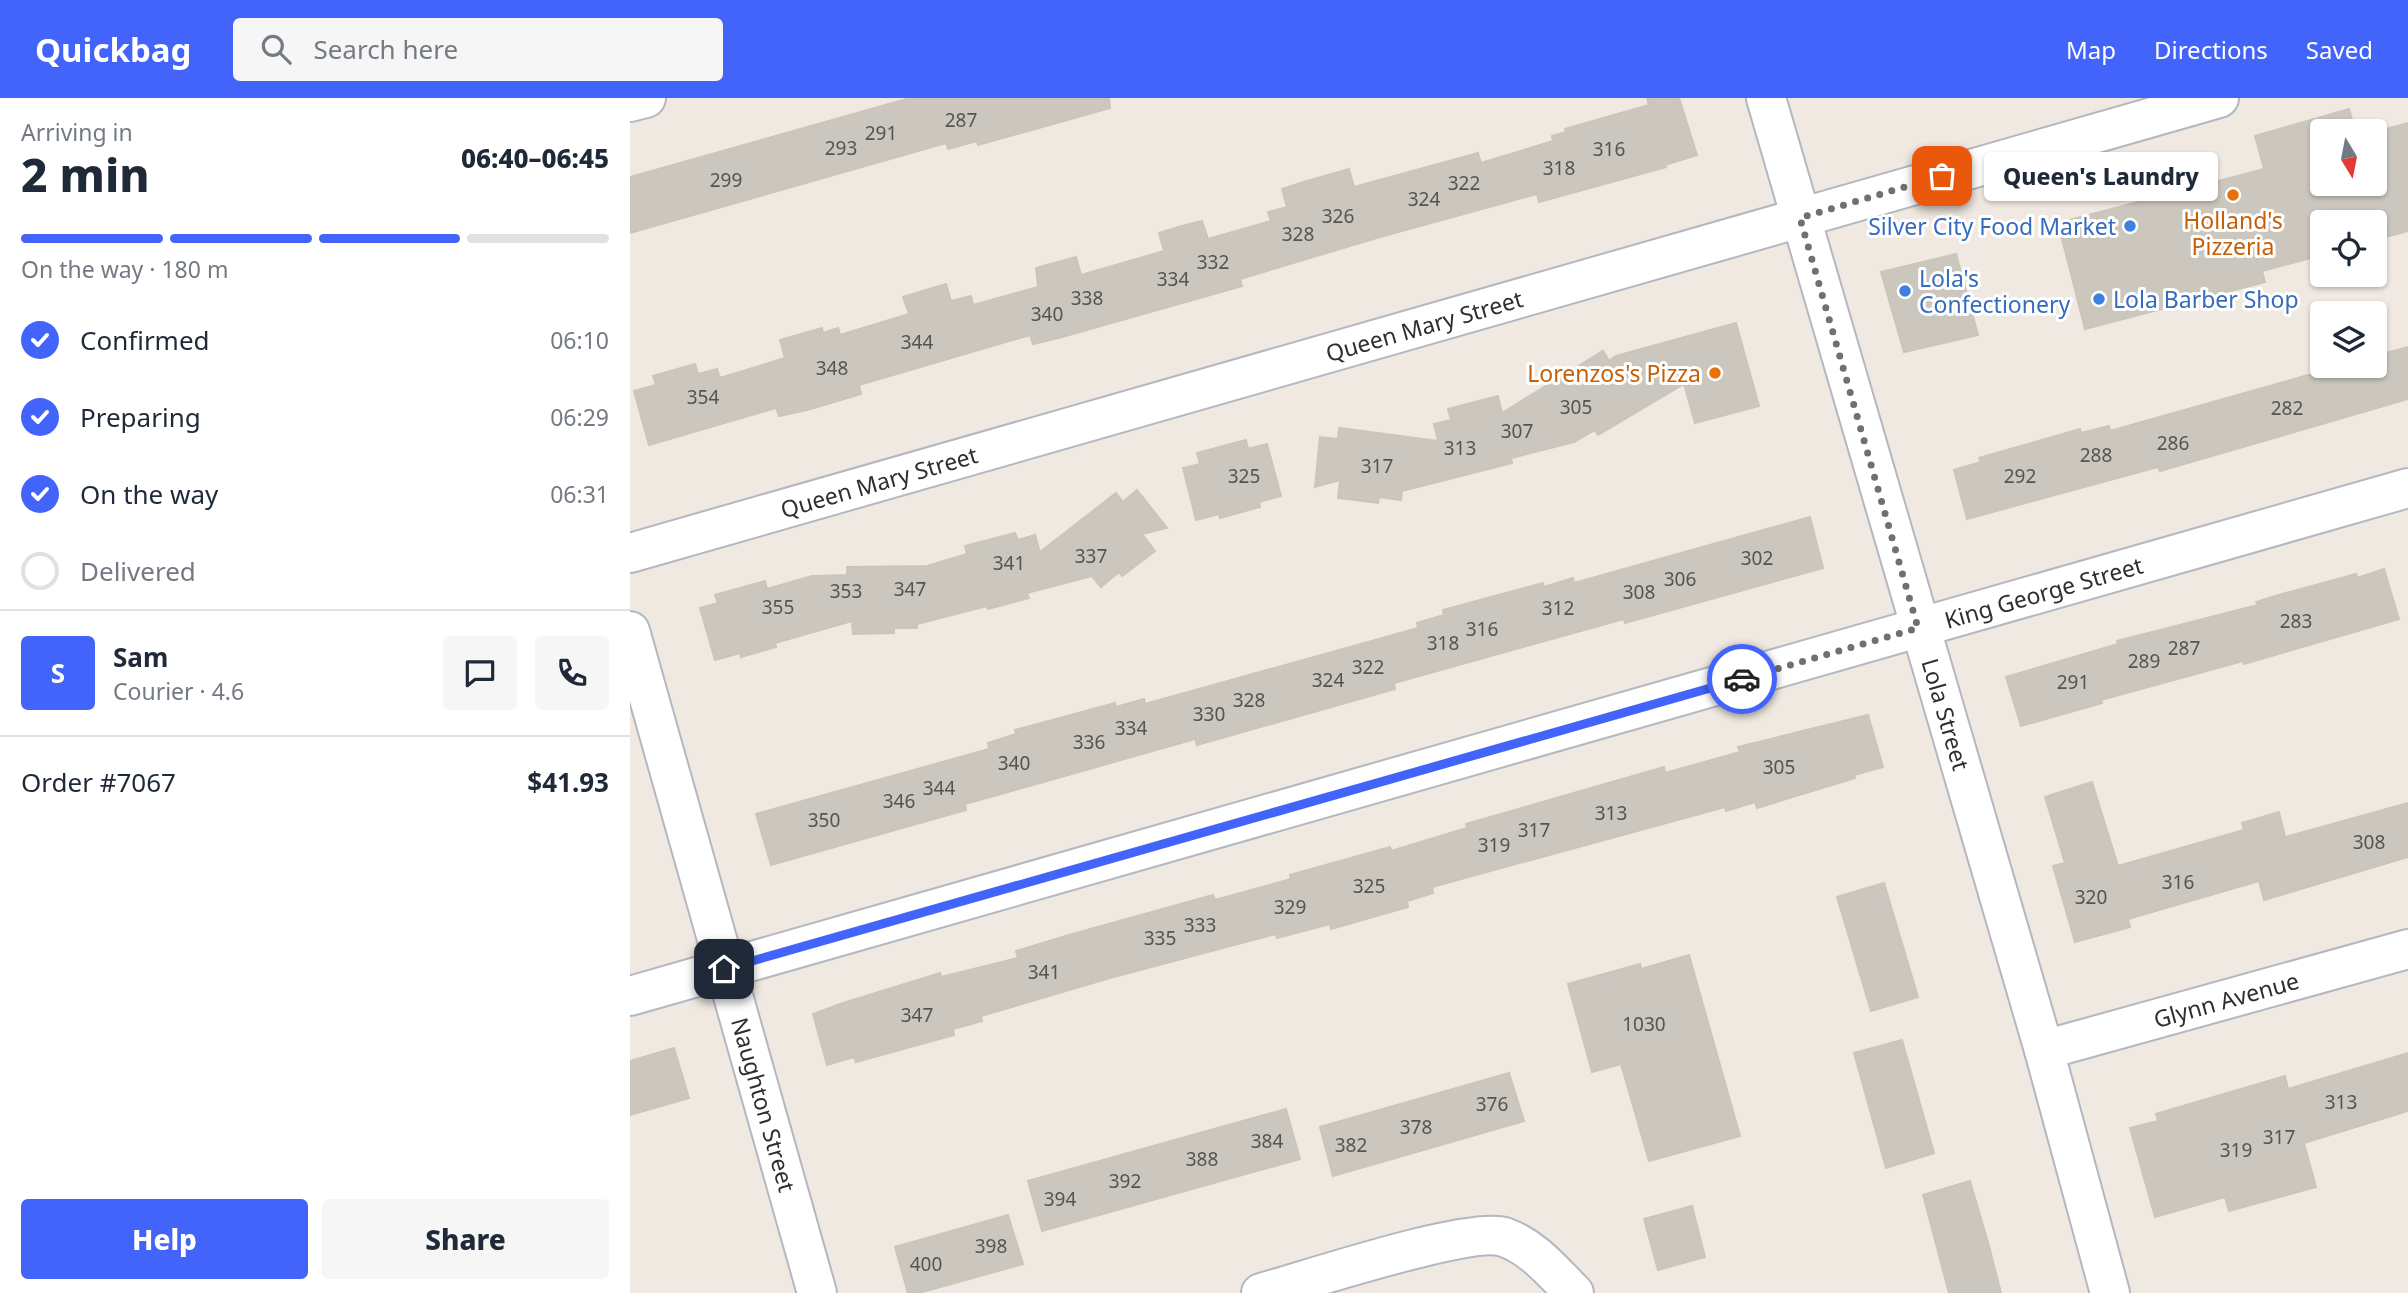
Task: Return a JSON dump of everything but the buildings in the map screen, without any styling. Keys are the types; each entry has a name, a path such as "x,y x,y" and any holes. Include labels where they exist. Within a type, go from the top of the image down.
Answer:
{"street":[{"path":"630,102 646,98"},
{"name":"Lola Street","path":"1766,98 1918,628 2043,1049 2109,1293"},
{"name":"Queen Mary Street","path":"630,553 2219,98"},
{"name":"King George Street","path":"630,996 2408,488"},
{"name":"Naughton Street","path":"630,631 817,1293"},
{"name":"Glynn Avenue","path":"2043,1049 2408,949"},
{"path":"1261,1293 1456,1239 1502,1236 1532,1251 1574,1293"}],"way so far":[{"path":"1742,679 1918,628 1800,218 1942,176"}],"place":[{"name":"Queen's Laundry","path":"1942,176"},
{"name":"Holland's Pizzeria","path":"2233,195"},
{"name":"Silver City Food Market","path":"2130,226"},
{"name":"Lola's Confectionery","path":"1905,291"},
{"name":"Lola Barber Shop","path":"2099,299"},
{"name":"Lorenzos's Pizza","path":"1715,373"}],"route":[{"path":"724,969 1742,679"}]}
